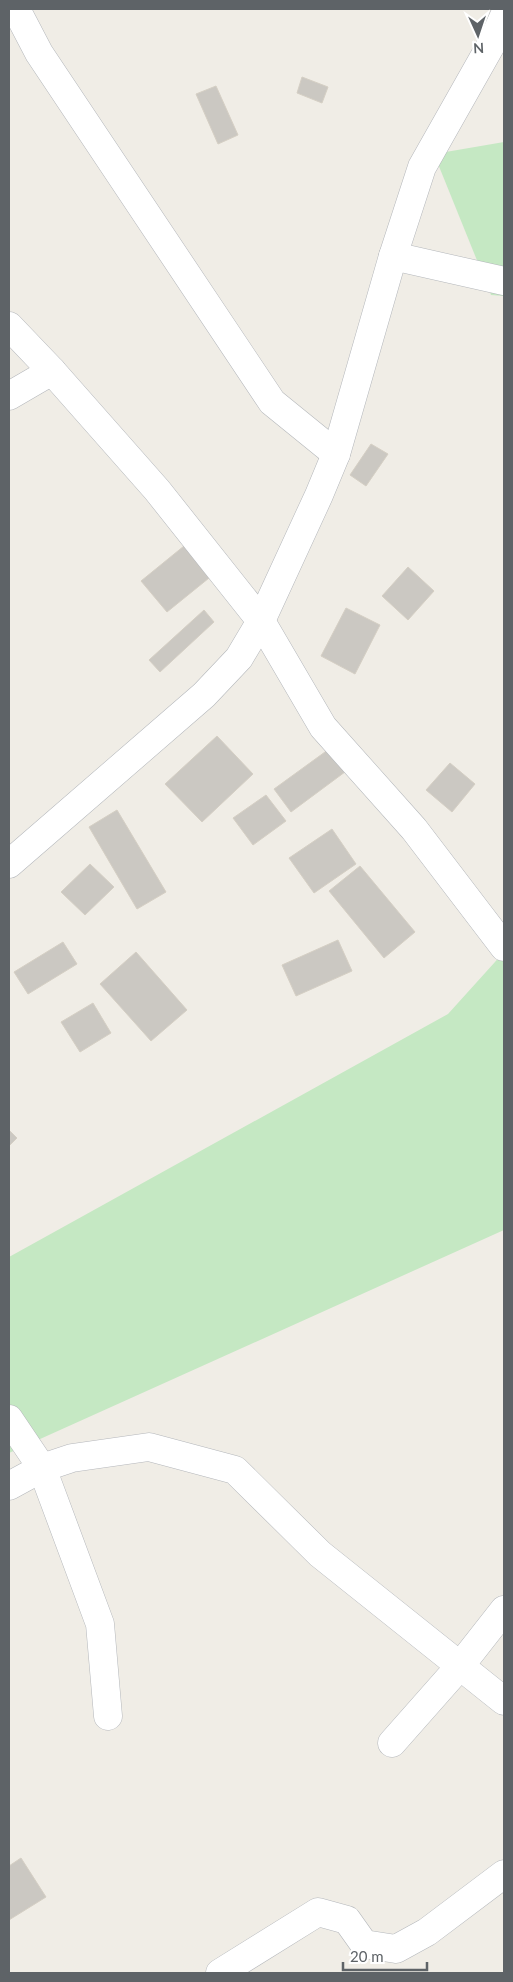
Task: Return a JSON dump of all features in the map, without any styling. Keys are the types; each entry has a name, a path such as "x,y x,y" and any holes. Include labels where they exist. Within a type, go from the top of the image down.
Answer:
{"street":[{"path":"16,9 39,53 272,402 336,454"},
{"path":"9,864 204,695 239,658 261,621 336,454 393,256 422,167 490,45 504,16"},
{"path":"393,256 504,281"},
{"path":"9,326 52,371 157,490 261,621 323,727 414,829 504,947"},
{"path":"9,396 52,371"},
{"path":"9,1419 42,1468 100,1624 108,1716"},
{"path":"9,1486 42,1468 72,1458 148,1447 235,1470 320,1554 504,1701"},
{"path":"392,1743 460,1666 504,1610"},
{"path":"220,1973 318,1912 347,1920 364,1944 396,1948 427,1932 504,1874"}],"green space":[{"path":"504,142 504,296 491,295 434,154"},
{"path":"504,952 504,1230 9,1453 9,1257 448,1014"}],"building":[{"path":"302,77 328,87 322,103 297,93"},
{"path":"216,86 238,135 218,144 196,94"},
{"path":"371,444 388,454 366,486 350,475"},
{"path":"184,546 209,578 167,612 141,581"},
{"path":"408,567 434,591 408,620 382,596"},
{"path":"346,608 380,625 355,674 321,656"},
{"path":"204,610 214,622 160,672 149,660"},
{"path":"217,736 253,774 202,822 165,784"},
{"path":"336,744 353,766 291,812 274,789"},
{"path":"450,763 475,784 452,812 426,790"},
{"path":"266,795 286,821 253,845 233,818"},
{"path":"117,810 166,892 137,909 89,827"},
{"path":"332,829 356,864 314,893 289,858"},
{"path":"90,864 114,887 85,915 61,892"},
{"path":"360,866 415,932 384,958 329,891"},
{"path":"338,940 352,971 296,996 282,965"},
{"path":"63,942 77,964 28,994 14,972"},
{"path":"136,952 187,1010 151,1041 100,984"},
{"path":"93,1003 111,1033 80,1052 61,1022"},
{"path":"9,1130 17,1138 9,1146"},
{"path":"21,1858 46,1897 9,1920 9,1866"}]}
